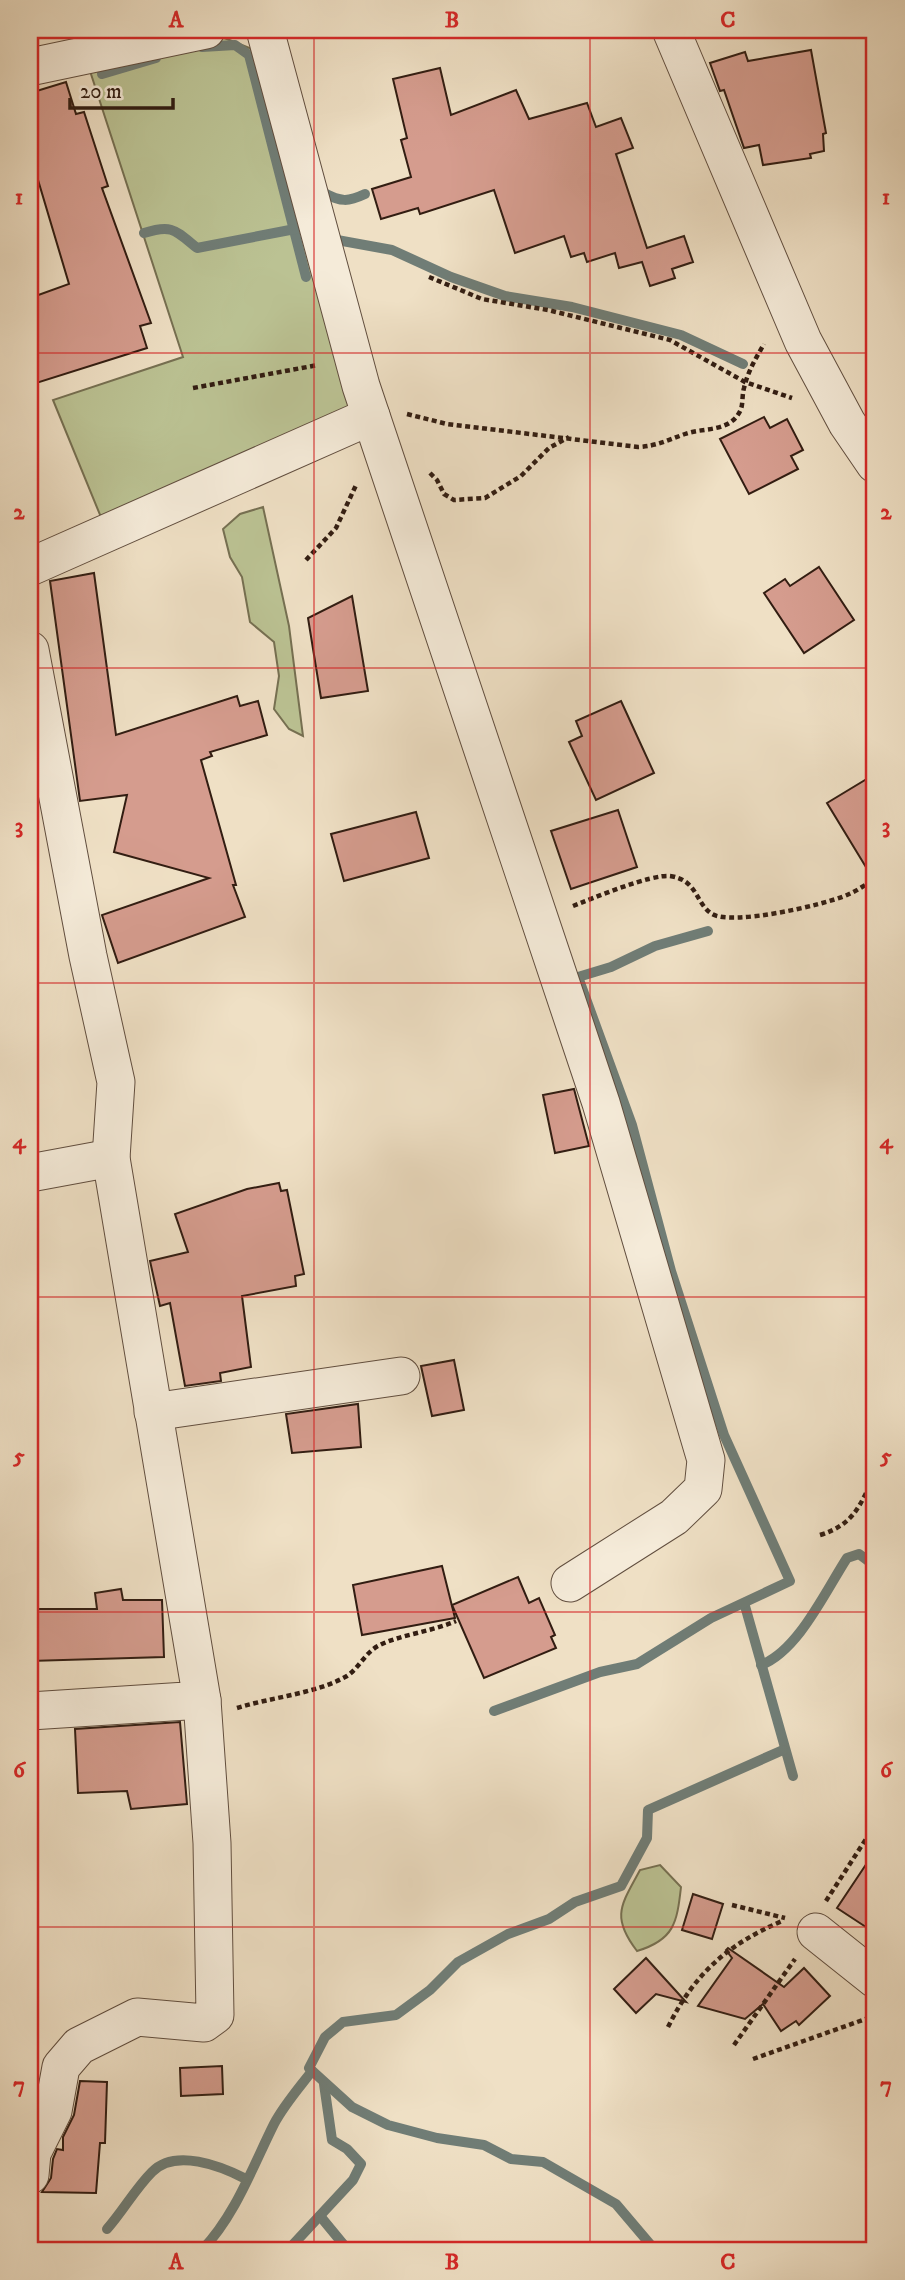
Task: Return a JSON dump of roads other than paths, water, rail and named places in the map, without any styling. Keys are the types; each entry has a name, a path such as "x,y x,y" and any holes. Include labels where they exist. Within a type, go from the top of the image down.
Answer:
{"street":[{"path":"30,67 206,30"},
{"path":"265,30 353,359 385,426 539,918 601,1103 706,1460 703,1489 674,1517 570,1583"},
{"path":"671,30 803,341 846,423 875,464"},
{"path":"30,567 385,426"},
{"path":"30,650 61,818 116,1082 111,1158 202,1700 212,1843 215,2015 204,2023 137,2017 79,2046 61,2067 53,2111 32,2152 30,2175"},
{"path":"30,1174 111,1158"},
{"path":"153,1412 401,1376"},
{"path":"30,1712 202,1700"},
{"path":"816,1932 875,1979"}],"waterway":[{"path":"202,47 235,45 249,55 306,277"},
{"path":"102,74 156,58"},
{"path":"324,193 344,200 365,194"},
{"path":"144,233 161,229 173,230 197,248 295,229"},
{"path":"337,240 392,250 451,277 505,296 572,307 681,335 743,364"},
{"path":"578,977 611,967 655,946 708,931"},
{"path":"494,1711 600,1672 637,1664 711,1618 790,1581 724,1435 671,1271 632,1125 578,977"},
{"path":"761,1665 774,1658 799,1634 847,1558 859,1554 875,1566"},
{"path":"745,1606 793,1776"},
{"path":"655,2250 616,2204 543,2162 511,2159 484,2145 437,2138 388,2125 352,2107 309,2068 325,2037 343,2022 396,2015 430,1990 458,1962 508,1934 549,1919 575,1902 621,1886 647,1838 648,1810 783,1750"},
{"path":"202,2250 234,2206 278,2117 312,2071"},
{"path":"288,2250 353,2180 361,2164 347,2149 332,2140 324,2084"},
{"path":"107,2229 152,2172 173,2161 185,2160 211,2165 246,2179"},
{"path":"320,2216 348,2250"}]}
